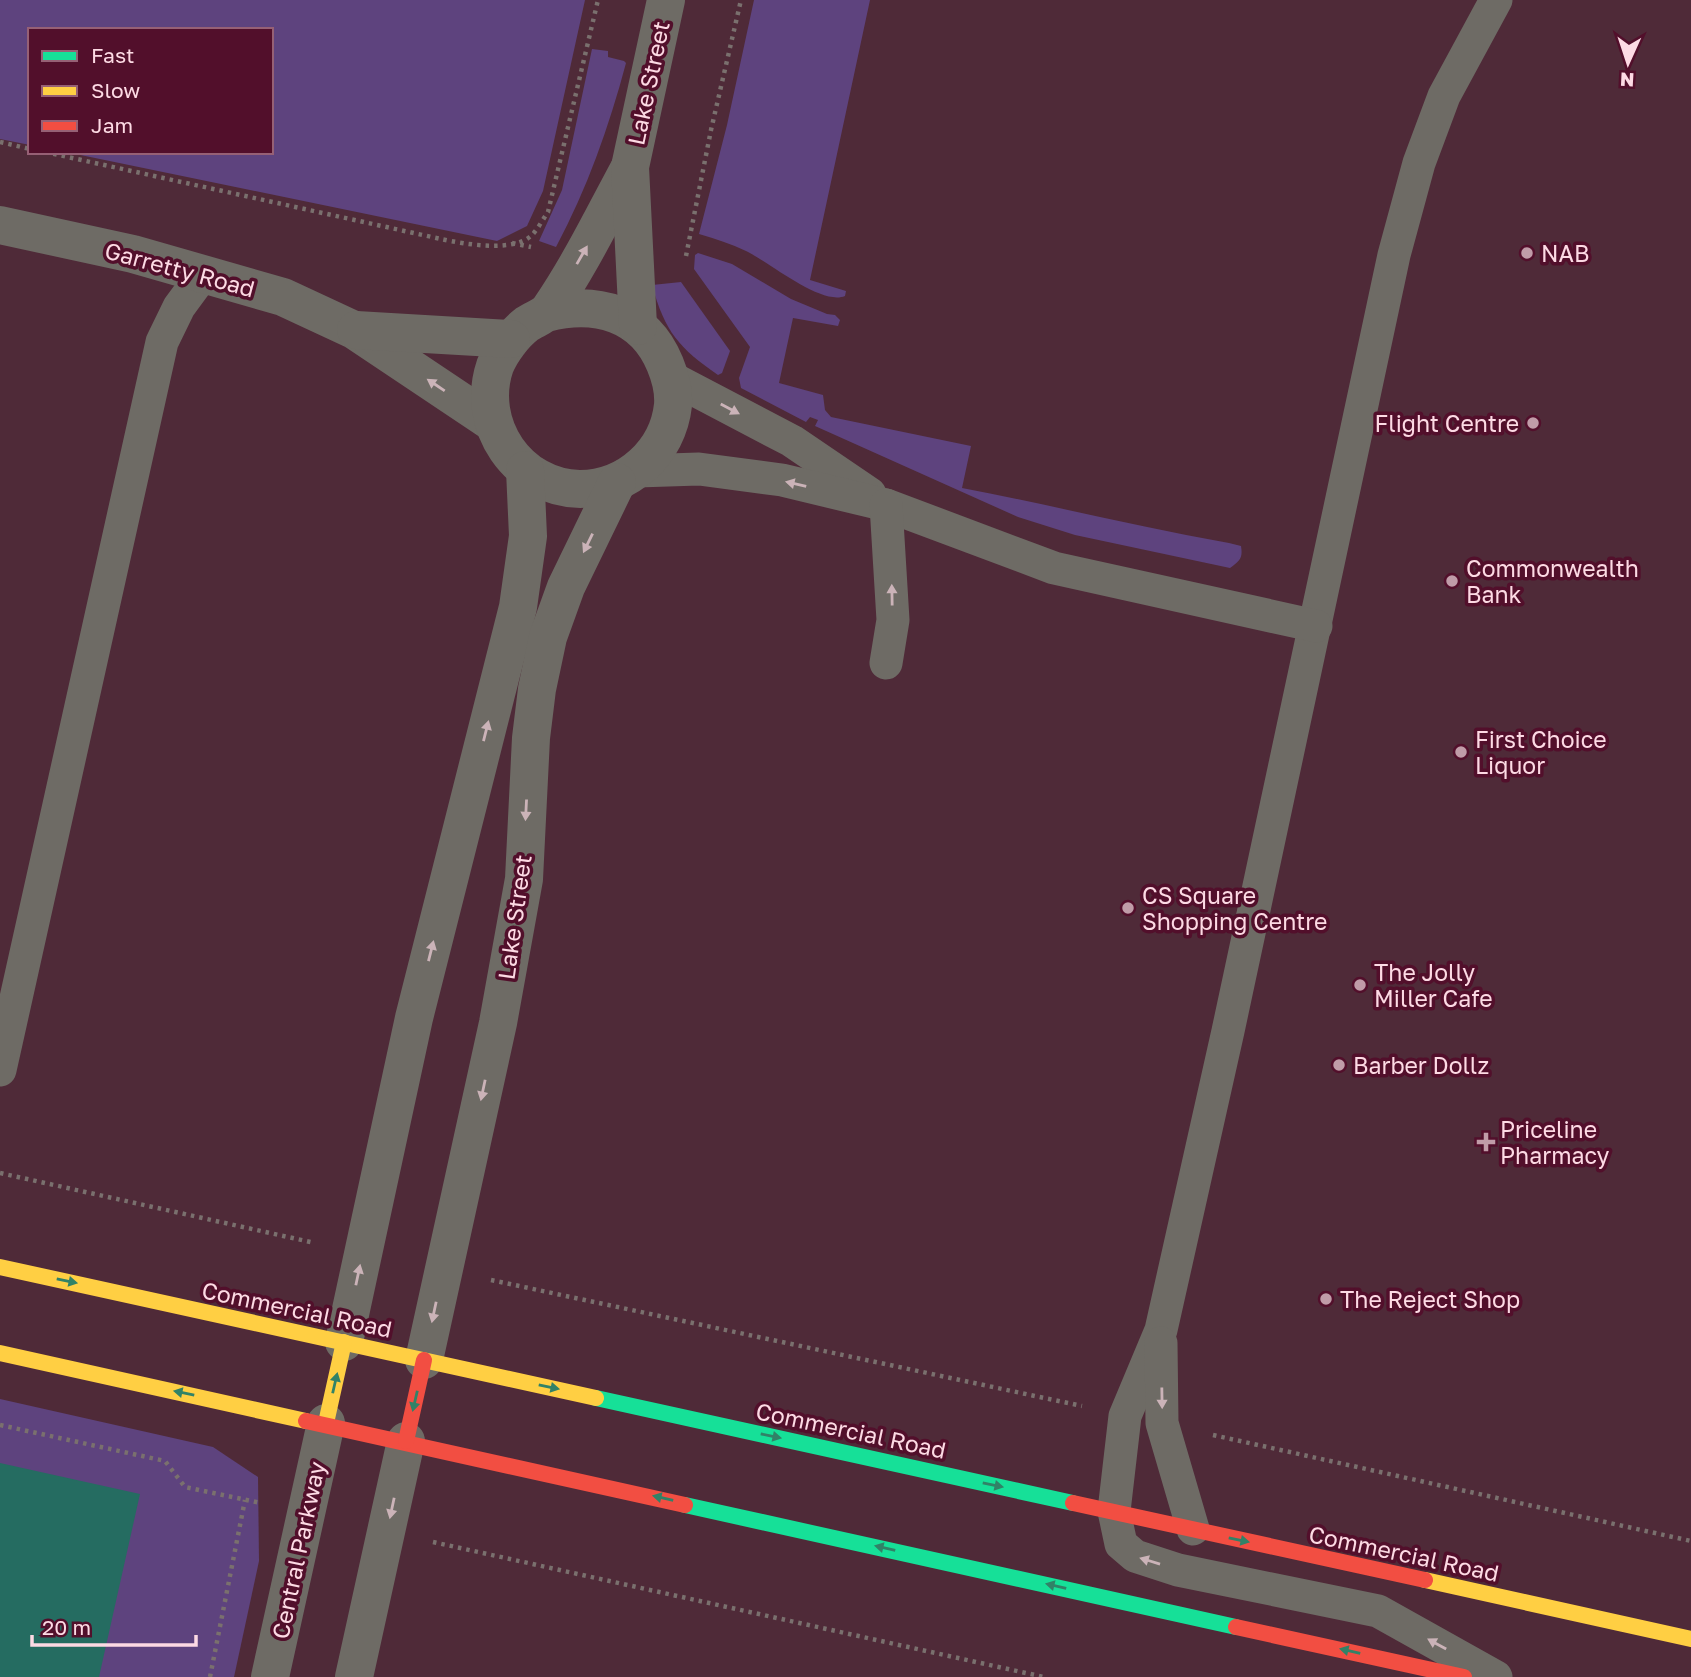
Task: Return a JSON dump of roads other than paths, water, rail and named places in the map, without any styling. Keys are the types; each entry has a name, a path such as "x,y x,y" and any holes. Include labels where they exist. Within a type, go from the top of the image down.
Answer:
{"street":[{"name":"Lake Street","path":"546,313 582,256 629,167 666,0"},
{"name":"Lake Street","path":"629,167 638,327"},
{"name":"Garretty Road","path":"0,225 134,254 283,297 354,330 493,423"},
{"path":"569,307 594,308 617,313 638,327 659,349 670,377 673,403 667,429 655,452 627,476 594,489 546,483 525,470 505,449 493,423 489,394 496,365 511,339 527,324 546,313 569,307"},
{"name":"Garretty Road","path":"354,330 511,339"},
{"path":"326,1423 414,1018 518,607 528,537 525,470"},
{"name":"Lake Street","path":"424,1360 498,1023 524,879 531,738 537,689 548,637 566,587 627,476"},
{"name":"Commercial Road","path":"0,1267 1691,1639"},
{"path":"0,1353 1464,1677"},
{"path":"354,1677 424,1360"},
{"name":"Central Parkway","path":"270,1677 326,1423"}],"lane":[{"path":"1496,0 1447,89 1419,163 1394,256 1161,1330 1125,1416 1114,1511 1121,1544 1135,1556 1178,1570 1378,1611 1496,1677"},
{"path":"0,1070 162,342 179,307 204,273"},
{"path":"670,377 792,441 886,505"},
{"path":"627,476 699,469 782,480 886,505 1054,568 1315,626"},
{"path":"886,505 892,620 886,663"},
{"path":"1161,1330 1162,1423 1193,1529"}],"place":[{"name":"NAB","path":"1527,253"},
{"name":"Flight Centre","path":"1533,423"},
{"name":"Commonwealth Bank","path":"1452,581"},
{"name":"First Choice Liquor","path":"1461,752"},
{"name":"CS Square Shopping Centre","path":"1128,908"},
{"name":"The Jolly Miller Cafe","path":"1360,985"},
{"name":"Barber Dollz","path":"1339,1065"},
{"name":"Priceline Pharmacy","path":"1486,1142"},
{"name":"The Reject Shop","path":"1326,1299"}]}
